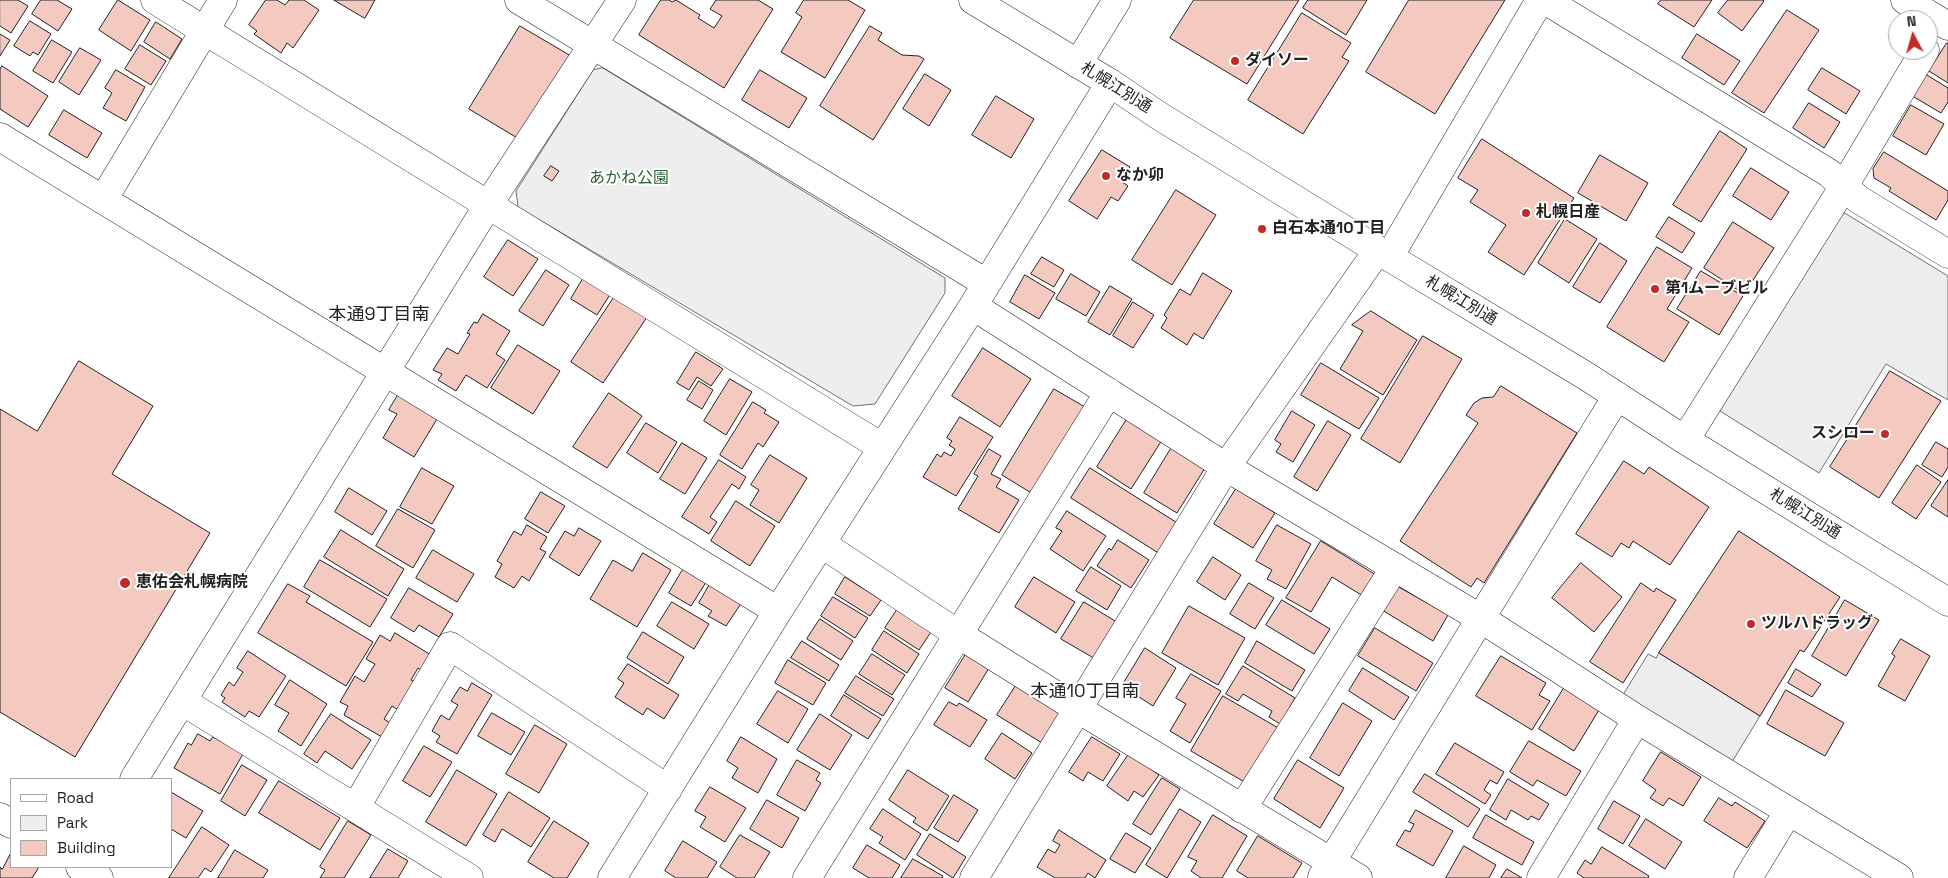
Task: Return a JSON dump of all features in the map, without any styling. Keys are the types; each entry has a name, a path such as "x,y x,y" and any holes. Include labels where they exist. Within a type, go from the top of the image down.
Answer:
{"main road":[{"path":"155,0 882,447"},
{"path":"104,200 223,0"},
{"path":"519,0 594,45 979,294 1109,392 1226,467 1480,618 1637,719 1899,878"},
{"path":"135,778 488,205 622,0"},
{"name":"札幌江別通","path":"973,0 1948,602"},
{"path":"1078,64 1117,0"},
{"path":"974,878 1226,467 1383,254 1540,0"},
{"path":"1545,0 1829,173 1858,199 1948,254"},
{"path":"1905,0 1941,26"},
{"path":"1685,440 1844,186 1919,60"},
{"path":"612,878 1110,83"},
{"path":"0,137 778,611"},
{"path":"807,878 1109,392"},
{"path":"1326,870 1617,396"},
{"path":"822,544 958,634 1242,809 1326,870 1358,878"},
{"path":"1242,809 1395,568"},
{"path":"356,807 450,646 668,789"},
{"path":"182,701 469,878"},
{"path":"1541,878 1637,719"},
{"path":"1748,878 1788,812"},
{"path":"82,868 99,878"}],"green space":[{"name":"あかね公園","path":"603,68 945,278 945,293 875,404 853,406 518,207 516,191 593,70"}],"shaded area":[{"path":"1843,212 1948,276 1948,400 1886,364 1819,473 1720,411"},
{"path":"1659,653 1760,716 1730,765 1621,698 1648,654 1656,658"}],"building":[{"path":"0,0 18,0 28,6 11,33 0,26"},
{"path":"41,0 57,0 72,9 58,31 32,14"},
{"path":"118,0 150,20 131,51 99,30"},
{"path":"266,0 277,0 285,5 289,0 304,0 319,10 293,48 287,43 281,53 254,34 257,31 249,25"},
{"path":"334,0 375,0 365,18"},
{"path":"661,0 672,2 676,0 700,15 698,18 714,28 722,16 710,9 716,0 758,0 773,9 724,88 639,35"},
{"path":"804,0 848,0 865,10 825,78 781,52 802,17 796,13"},
{"name":"ダイソー","path":"1194,0 1299,0 1247,84 1170,38"},
{"path":"1308,0 1367,0 1346,35 1303,8"},
{"path":"1409,0 1505,0 1435,114 1366,72"},
{"path":"1661,0 1712,0 1694,27 1658,4"},
{"path":"1728,0 1764,1 1742,31 1718,13"},
{"path":"1787,10 1819,30 1764,113 1732,93"},
{"path":"1302,13 1351,43 1342,57 1349,61 1303,134 1248,100"},
{"path":"30,21 51,34 38,55 33,52 30,56 14,46"},
{"path":"156,22 182,39 170,59 144,42"},
{"path":"520,26 571,56 519,139 469,109"},
{"path":"870,26 882,33 878,40 902,55 919,56 924,59 873,140 820,106"},
{"path":"0,34 10,40 0,56"},
{"path":"1697,34 1740,61 1724,85 1682,58"},
{"path":"52,40 72,52 53,83 33,71"},
{"path":"1948,43 1948,83 1929,71 1938,60 1938,57"},
{"path":"140,45 166,61 151,85 125,69"},
{"path":"80,48 101,60 79,95 59,82"},
{"path":"2,66 48,96 28,127 0,109 0,70"},
{"path":"1822,68 1860,91 1846,114 1808,90"},
{"path":"116,70 145,87 126,121 103,108 112,93 105,88"},
{"path":"760,70 807,98 789,128 742,100"},
{"path":"1922,72 1948,88 1948,102 1941,113 1909,94"},
{"path":"925,74 951,90 929,126 903,109"},
{"path":"996,96 1034,119 1011,158 972,135"},
{"path":"1809,103 1840,122 1824,148 1793,128"},
{"path":"1911,105 1944,124 1926,155 1893,136"},
{"path":"64,110 102,133 87,158 49,135"},
{"path":"1720,131 1747,149 1701,222 1673,205"},
{"name":"札幌日産","path":"1482,139 1574,198 1524,275 1488,252 1506,225 1470,202 1478,190 1458,178"},
{"path":"1102,150 1130,167 1121,181 1128,186 1118,201 1111,197 1097,219 1069,201"},
{"path":"1884,152 1948,191 1948,200 1936,220 1889,191 1891,188 1874,178 1873,169"},
{"path":"1600,155 1648,183 1626,221 1578,193"},
{"path":"551,166 559,171 552,181 544,176"},
{"path":"1751,168 1789,192 1771,220 1733,196"},
{"path":"1176,190 1216,215 1172,285 1132,260"},
{"path":"1669,217 1695,233 1682,253 1656,237"},
{"path":"1565,219 1597,239 1569,283 1538,263"},
{"path":"1733,222 1774,248 1744,294 1704,268"},
{"path":"508,240 538,259 513,296 484,277"},
{"path":"1600,243 1627,261 1600,303 1573,287"},
{"name":"第1ムーブビル","path":"1657,247 1692,268 1667,309 1689,322 1664,362 1607,327"},
{"path":"1042,257 1064,270 1054,287 1031,274"},
{"path":"546,270 569,285 543,326 519,311"},
{"path":"1701,271 1743,296 1719,335 1677,309"},
{"path":"1203,273 1232,291 1203,339 1194,333 1187,345 1161,328 1167,318 1164,315 1180,289 1190,295"},
{"path":"1071,274 1100,292 1086,316 1056,299"},
{"path":"1025,275 1055,293 1039,319 1010,302"},
{"path":"584,277 611,293 597,315 571,299"},
{"path":"1110,286 1132,299 1110,335 1088,322"},
{"path":"615,296 647,317 603,383 571,362"},
{"path":"1133,302 1154,315 1133,348 1113,336"},
{"path":"1371,311 1417,340 1383,395 1340,369 1363,331 1352,325"},
{"path":"483,314 510,331 496,354 505,360 487,388 466,375 456,391 438,380 442,374 433,370 447,348 458,354 470,334 467,333 474,322 477,323"},
{"path":"1423,336 1462,359 1400,463 1361,439"},
{"path":"518,345 560,371 533,414 491,388"},
{"path":"983,348 1031,379 1000,427 952,396"},
{"path":"696,352 723,369 711,386 697,377 689,390 677,383"},
{"path":"79,361 153,406 112,474 210,533 75,757 0,712 0,409 37,431"},
{"path":"1321,363 1379,398 1359,429 1301,395"},
{"name":"スシロー","path":"1890,371 1941,401 1879,498 1830,467"},
{"path":"730,379 752,392 726,435 704,421"},
{"path":"699,381 713,390 702,409 687,400"},
{"path":"1501,386 1577,433 1484,583 1477,578 1471,587 1400,541 1478,423 1466,415 1474,403 1482,398 1493,397"},
{"path":"1054,389 1085,407 1033,494 1002,475"},
{"path":"609,393 642,416 607,468 573,447"},
{"path":"398,395 437,419 414,457 383,438 397,414 389,410"},
{"path":"753,402 766,410 764,413 779,422 763,447 758,443 742,469 720,455"},
{"path":"1292,411 1315,425 1293,462 1276,452 1281,444 1275,440"},
{"path":"960,417 993,437 956,496 923,477 937,454 941,457 944,452 951,456 955,449 949,445 952,441 947,438"},
{"path":"1127,419 1162,440 1131,489 1097,467"},
{"path":"1328,421 1351,435 1317,491 1294,477"},
{"path":"646,423 677,442 658,473 627,453"},
{"path":"1936,442 1948,449 1948,467 1942,477 1922,465"},
{"path":"682,443 707,458 685,494 660,479"},
{"path":"1172,447 1205,468 1177,513 1144,493"},
{"path":"989,449 1001,456 991,474 1001,479 996,487 1019,500 999,533 958,509 978,476 974,474"},
{"path":"770,455 807,478 779,523 750,505 759,490 751,485"},
{"path":"719,460 746,477 739,489 732,484 710,517 717,522 709,534 682,517"},
{"path":"1624,461 1644,474 1649,467 1709,507 1670,565 1633,541 1629,548 1621,543 1612,557 1576,534"},
{"path":"1917,465 1941,482 1916,519 1892,503"},
{"path":"422,468 454,486 432,524 400,507"},
{"path":"1090,468 1179,524 1160,554 1071,498"},
{"path":"1948,480 1948,517 1931,506"},
{"path":"349,488 387,511 372,535 335,512"},
{"path":"1236,489 1275,513 1253,548 1214,524"},
{"path":"541,492 565,506 548,533 525,519"},
{"path":"736,501 775,526 750,566 711,541"},
{"path":"398,509 435,530 413,568 376,546"},
{"path":"1067,511 1106,536 1083,571 1050,549 1062,531 1056,528"},
{"path":"527,525 547,537 540,549 546,552 529,581 522,576 514,588 495,577 502,564 497,561 514,531 521,535"},
{"path":"1277,525 1311,544 1286,589 1267,579 1272,570 1256,561"},
{"path":"579,528 601,541 579,576 549,557 565,531 574,536"},
{"path":"341,530 404,569 388,596 324,557"},
{"name":"ツルハドラッグ","path":"1739,531 1840,597 1804,652 1800,650 1760,716 1659,653"},
{"path":"1118,540 1149,560 1131,588 1097,566 1109,548 1111,550"},
{"path":"1321,541 1376,575 1363,596 1332,577 1311,612 1286,598"},
{"path":"433,550 474,574 457,602 416,578"},
{"path":"643,553 671,570 637,627 590,599 613,560 632,571"},
{"path":"1213,557 1241,575 1225,600 1197,582"},
{"path":"320,560 387,599 370,627 304,587"},
{"path":"1581,563 1622,597 1594,632 1552,598"},
{"path":"685,566 708,579 691,606 669,593"},
{"path":"1091,567 1121,586 1107,610 1076,591"},
{"path":"845,577 881,600 870,616 835,594"},
{"path":"1034,577 1075,602 1056,633 1015,607"},
{"path":"713,579 744,599 726,626 708,616 712,611 699,603"},
{"path":"1249,583 1274,598 1255,629 1230,614"},
{"path":"1641,583 1654,592 1656,588 1676,600 1623,683 1590,662"},
{"path":"288,584 310,596 306,602 373,642 346,686 258,633"},
{"path":"1397,586 1448,615 1433,641 1382,610"},
{"path":"409,588 453,614 439,637 419,625 414,632 391,618"},
{"path":"833,597 868,618 855,638 821,616"},
{"path":"1282,600 1330,629 1314,654 1266,625"},
{"path":"1845,600 1879,620 1846,676 1812,656"},
{"path":"672,602 709,624 694,649 657,626"},
{"path":"1084,602 1120,624 1097,660 1061,639"},
{"path":"1189,606 1245,638 1218,685 1162,653"},
{"path":"897,610 931,632 919,650 885,628"},
{"path":"820,619 853,641 841,660 807,639"},
{"path":"1375,628 1433,663 1416,691 1358,656"},
{"path":"884,631 919,654 907,673 872,650"},
{"path":"643,632 684,657 668,684 627,658"},
{"path":"395,633 431,655 422,671 418,668 411,680 415,682 398,710 392,706 384,719 390,723 382,737 344,715 348,706 340,702 355,676 364,682 375,664 366,659 380,635 390,641"},
{"path":"1901,639 1930,656 1905,701 1878,686 1895,656 1892,654"},
{"path":"802,641 839,665 829,681 791,658"},
{"path":"1257,641 1305,670 1292,691 1245,663"},
{"path":"1145,648 1176,668 1153,706 1122,686"},
{"path":"248,651 286,676 259,717 249,711 245,717 222,702 225,698 221,695 229,682 234,686 243,672 237,668"},
{"path":"872,654 905,675 892,695 859,674"},
{"path":"966,654 989,668 968,702 945,688"},
{"path":"1501,656 1546,683 1539,695 1550,701 1532,730 1476,696"},
{"path":"788,660 826,683 813,705 775,683"},
{"path":"628,664 679,695 664,719 647,708 643,715 615,697 624,683 618,679"},
{"path":"1243,666 1295,698 1280,724 1269,717 1272,711 1243,694 1238,701 1226,694"},
{"path":"1363,668 1409,697 1394,720 1349,691"},
{"path":"1796,669 1821,684 1812,697 1788,683"},
{"path":"1191,674 1221,691 1190,743 1170,731 1186,704 1176,698"},
{"path":"856,676 894,699 883,716 845,693"},
{"path":"290,680 327,704 301,746 278,731 289,713 275,705"},
{"path":"472,683 492,695 457,754 436,742 440,736 432,731 441,715 449,720 458,705 451,701 460,687 467,691"},
{"path":"1017,684 1062,711 1042,743 997,715"},
{"path":"1564,688 1599,710 1574,751 1539,729"},
{"path":"1786,690 1844,723 1825,756 1767,724"},
{"path":"778,691 808,709 788,743 757,724"},
{"path":"844,695 881,719 868,739 831,716"},
{"path":"1223,696 1280,729 1248,784 1191,751"},
{"path":"949,702 957,706 959,703 987,720 970,747 934,725"},
{"path":"1343,703 1372,721 1339,776 1310,758"},
{"path":"492,713 525,732 511,755 478,736"},
{"path":"331,714 371,740 352,769 325,751 317,763 304,754"},
{"path":"820,714 852,735 830,770 797,750"},
{"path":"535,725 567,744 539,793 506,774"},
{"path":"1002,733 1032,753 1015,779 985,759"},
{"path":"198,734 210,741 213,737 243,754 220,794 174,768 188,743 191,745"},
{"path":"741,737 777,759 758,793 732,778 738,768 727,761"},
{"path":"1092,737 1120,754 1103,781 1088,772 1083,781 1069,772"},
{"path":"1529,741 1581,771 1566,796 1537,780 1533,786 1510,772"},
{"path":"1455,743 1504,772 1497,784 1490,780 1484,790 1491,795 1485,804 1436,774"},
{"path":"424,746 452,762 430,797 403,781"},
{"path":"1661,752 1701,777 1683,806 1669,798 1663,806 1650,798 1656,790 1643,781"},
{"path":"1129,754 1159,775 1143,797 1134,791 1128,801 1107,786"},
{"path":"797,760 820,773 816,780 821,783 805,811 777,795"},
{"path":"1298,760 1344,788 1320,828 1274,799"},
{"path":"242,765 267,780 245,816 221,801"},
{"path":"457,770 497,794 466,846 426,822"},
{"path":"908,770 949,796 927,831 913,822 916,818 889,800"},
{"path":"1425,774 1480,809 1468,827 1413,792"},
{"path":"1162,778 1180,789 1151,835 1133,824"},
{"path":"1508,779 1549,804 1539,820 1531,816 1528,820 1511,810 1506,820 1490,810"},
{"path":"279,781 340,818 320,850 259,813"},
{"path":"710,787 746,808 725,842 700,827 706,817 695,811"},
{"path":"509,792 550,818 531,847 502,829 495,842 483,835"},
{"path":"172,793 203,811 186,838 172,830"},
{"path":"954,795 978,810 958,842 934,828"},
{"path":"1719,798 1732,806 1735,802 1765,821 1747,848 1704,821"},
{"path":"767,800 799,818 782,848 750,829"},
{"path":"1614,801 1640,816 1623,844 1598,829"},
{"path":"883,809 921,834 905,860 879,843 883,837 870,829"},
{"path":"1180,809 1201,822 1167,878 1146,865"},
{"path":"1416,810 1453,831 1433,866 1396,845 1405,830 1410,832 1414,824 1409,822"},
{"path":"1213,815 1247,836 1222,878 1201,878 1191,871 1197,861 1188,857"},
{"path":"1486,815 1534,842 1522,865 1473,838"},
{"path":"1646,819 1682,842 1665,869 1629,846"},
{"path":"348,821 371,835 344,878 320,878 325,870 320,867"},
{"path":"554,821 589,843 567,878 554,878 528,862"},
{"path":"202,827 229,845 211,872 205,868 198,878 169,878"},
{"path":"1059,830 1106,860 1095,878 1088,873 1085,878 1055,878 1037,867 1048,849 1055,853 1060,845 1053,841"},
{"path":"1126,833 1151,848 1135,873 1110,859"},
{"path":"930,834 966,857 953,878 917,855"},
{"path":"740,835 770,852 754,878 737,878 720,867"},
{"path":"1258,836 1302,863 1293,878 1248,878 1237,871"},
{"path":"683,841 717,862 707,878 676,878 665,871"},
{"path":"867,845 900,865 892,878 869,878 853,868"},
{"path":"1464,846 1496,865 1489,878 1446,878"},
{"path":"1602,847 1649,876 1648,878 1584,878 1577,873 1585,860 1591,864"},
{"path":"388,849 408,861 398,878 370,878"},
{"path":"235,850 268,870 263,878 218,878"},
{"path":"10,855 10,868 38,868 32,878 0,878 0,867 2,869"},
{"path":"913,859 943,876 942,878 901,878"},
{"path":"1507,869 1522,878 1501,878"}],"place":[{"name":"ダイソー","path":"1235,61"},
{"name":"なか卯","path":"1106,176"},
{"name":"札幌日産","path":"1526,213"},
{"name":"白石本通10丁目","path":"1262,229"},
{"name":"第1ムーブビル","path":"1655,289"},
{"name":"スシロー","path":"1885,434"},
{"name":"恵佑会札幌病院","path":"125,583"},
{"name":"ツルハドラッグ","path":"1751,624"}],"district":[{"name":"本通9丁目南","path":"379,315"},
{"name":"本通10丁目南","path":"1085,692"}]}
